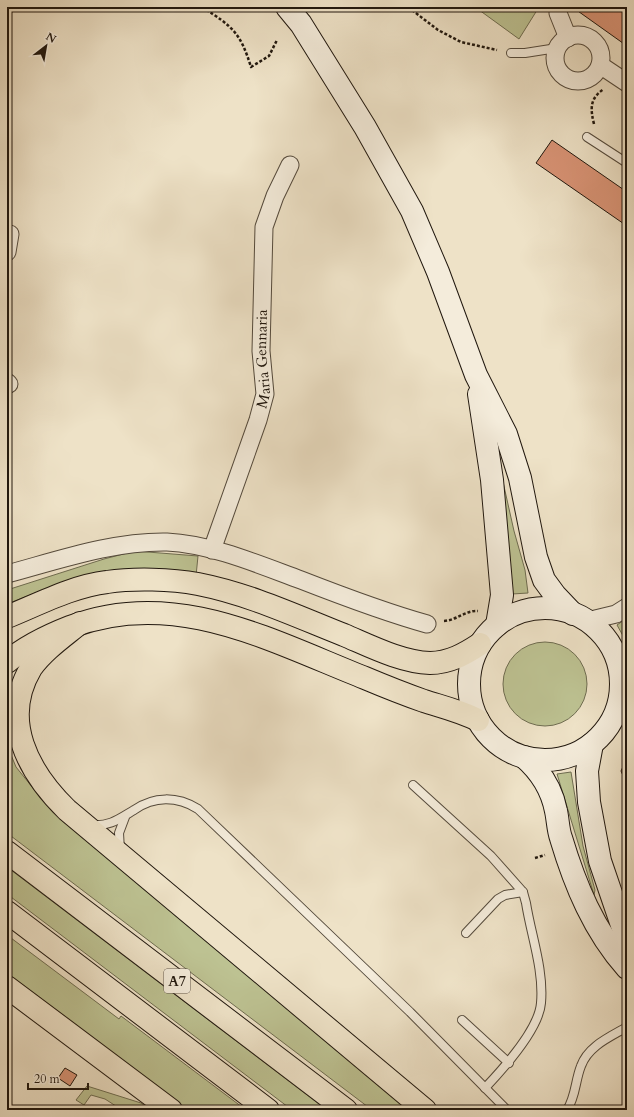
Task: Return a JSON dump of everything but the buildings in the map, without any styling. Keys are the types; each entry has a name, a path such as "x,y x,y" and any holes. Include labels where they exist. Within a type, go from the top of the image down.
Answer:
{"highway":[{"path":"7,617 72,591 107,582 144,580 197,584 246,596 380,650 417,661 431,663 459,658 480,644"},
{"path":"7,628 42,603"},
{"path":"7,662 42,638 80,623 114,614 159,612 202,617 253,632 384,686 424,701 460,711 478,720"},
{"path":"80,623 46,651 31,668 17,693 14,710 15,726 25,756 33,770 55,799 83,824 425,1110"},
{"name":"A7","path":"7,852 346,1110"},
{"path":"7,912 268,1110"},
{"path":"7,988 171,1110"}],"main road":[{"path":"288,7 301,24 365,127 412,211 438,272 476,375 506,434 520,478 536,557 544,580 555,595 580,618 603,636 624,673 620,697 614,715 605,731 592,744 576,753 559,759 542,760 524,757 506,749 490,737 478,720 471,702 469,682 472,662 480,644 497,625 510,616 526,611 542,608 558,609 580,618"},
{"path":"476,375 492,480 502,595 497,625"},
{"path":"592,744 587,771 589,802 600,861 627,940"},
{"path":"524,757 536,768 548,787 556,809 560,837 585,904 612,952 627,968"}],"street":[{"path":"559,7 558,13 563,43"},
{"path":"575,35 590,39 599,50 600,65 596,72 584,80 570,79 558,70 555,55 563,43 575,35"},
{"path":"600,65 627,83"},
{"name":"Maria Gennaria","path":"212,550 258,420 265,394 261,351 264,227 275,196 290,165"},
{"path":"7,252 10,234"},
{"path":"7,574 126,544 168,542 212,550 269,568 369,607 426,624"},
{"path":"580,618 616,614 627,607"}],"lane":[{"path":"511,53 524,53 563,43"},
{"path":"587,137 627,163"},
{"path":"413,785 491,856 523,892 541,981 541,1004 531,1032 509,1063 485,1088"},
{"path":"83,824 102,825 115,822 139,806 164,799 184,802 198,809 410,1012 507,1110"},
{"path":"122,856 119,846 119,833 126,816"},
{"path":"466,933 498,899 505,895 523,892"},
{"path":"462,1020 509,1063"},
{"path":"567,1110 572,1102 581,1066 588,1054 596,1046 627,1027"}],"path":[{"path":"7,14 19,7"},
{"path":"202,7 221,20 238,35 244,46 252,68 269,56 277,40"},
{"path":"408,7 438,30 461,42 511,53"},
{"path":"594,100 591,109 594,127"},
{"path":"426,624 452,620 472,610 478,611"}],"green space":[{"path":"475,7 539,7 519,39"},
{"path":"497,455 514,531 525,570 528,593 512,594"},
{"path":"135,551 198,556 196,576 115,571 71,579 7,604 7,590 104,559"},
{"path":"627,618 627,643 617,625"},
{"path":"545,642 561,645 575,654 584,668 587,684 584,700 575,714 561,723 545,726 529,723 515,714 506,700 503,684 506,668 515,654 529,645"},
{"path":"7,745 16,767 37,793 414,1110 372,1110 7,833"},
{"path":"571,772 583,846 595,890 594,895 557,774"},
{"path":"7,867 327,1110 292,1110 7,894"},
{"path":"7,935 119,1019 121,1016 246,1110 184,1110 112,1057 7,976"},
{"path":"87,1086 141,1103 151,1110 122,1110 105,1099 91,1095 84,1105 76,1100"}]}
